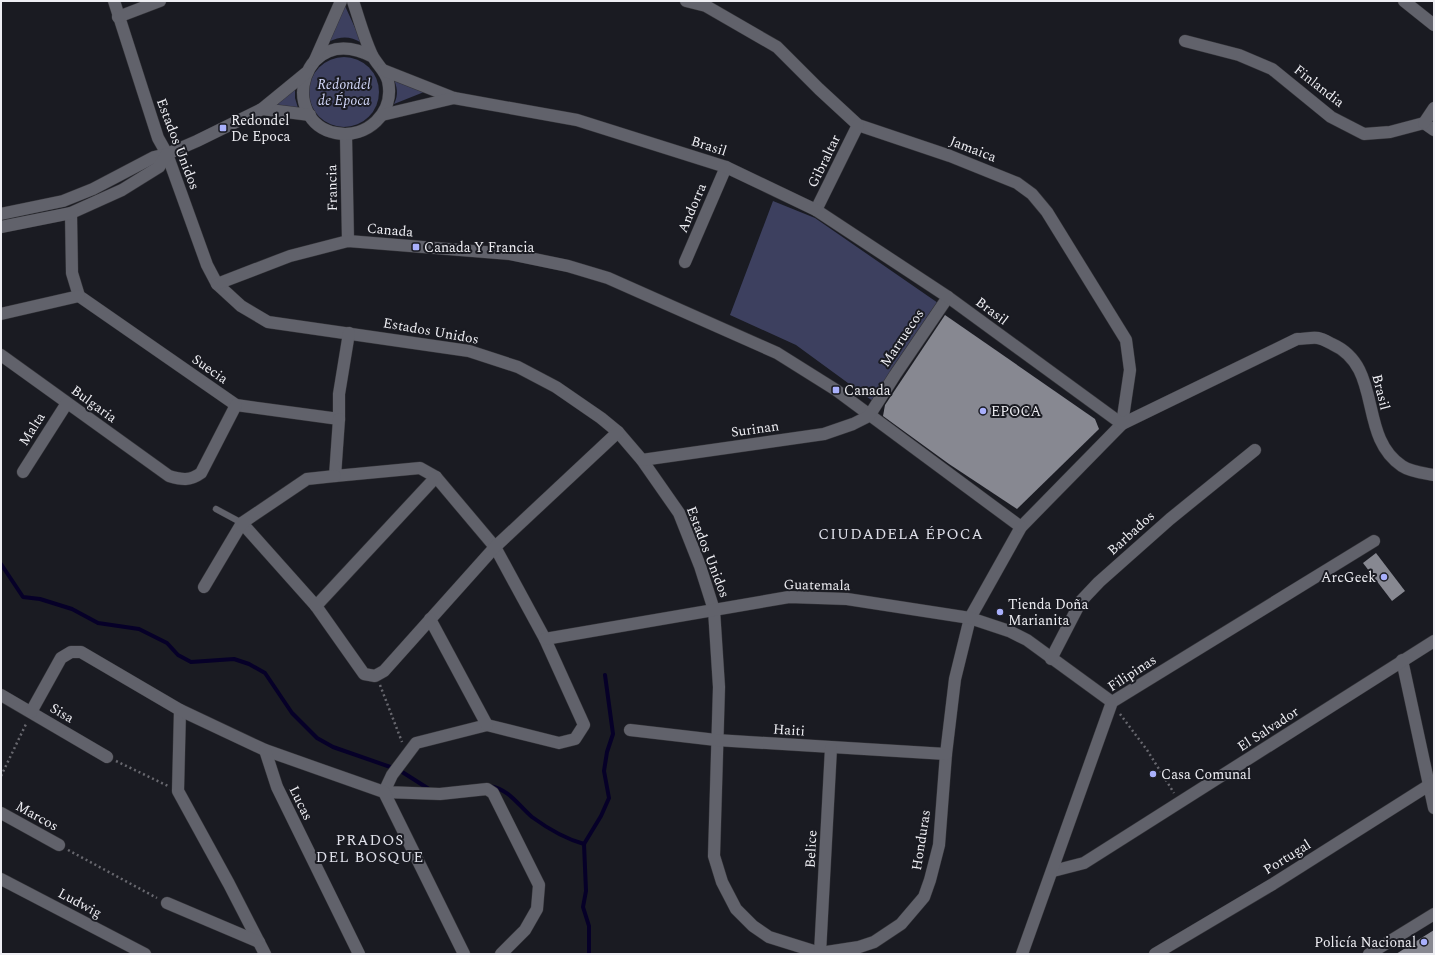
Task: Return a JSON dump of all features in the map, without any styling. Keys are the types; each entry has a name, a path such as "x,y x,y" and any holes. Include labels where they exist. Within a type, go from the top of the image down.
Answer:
{"street":[{"name":"Estados Unidos","path":"114,1 158,138 167,154 207,265 217,284 241,306 268,322 469,351 518,367 556,387 618,432 642,460 679,513 700,566 714,610 719,687 716,740 714,856 722,882 736,909"},
{"path":"118,17 160,1"},
{"path":"1,214 63,201 93,189 154,157 167,154 197,142 262,109 306,73 315,60 341,1"},
{"path":"306,73 303,87 304,102 310,115 320,126 332,132 346,135 360,132 372,126 382,115 387,104 389,92 388,81 384,70 373,57 353,1"},
{"name":"Jamaica","path":"686,1 706,4 777,47 819,90 858,124 950,156 1017,183 1032,194 1047,212 1126,340 1130,370 1122,424"},
{"path":"1404,1 1434,25"},
{"name":"Finlandia","path":"1185,41 1239,55 1272,69 1331,117 1364,134 1390,132 1424,123"},
{"path":"315,60 328,51 343,48 359,50 373,57"},
{"name":"Brasil","path":"384,70 454,98 577,120 726,167 816,210 948,297 1122,424 1297,339 1319,338 1340,348 1353,359 1362,374 1378,439 1390,456 1403,467 1434,475"},
{"name":"Brasil","path":"382,115 454,98"},
{"path":"1434,108 1424,123 1434,130"},
{"path":"262,109 310,115"},
{"name":"Gibraltar","path":"816,210 858,124"},
{"name":"Francia","path":"346,135 348,241"},
{"path":"1,226 58,217 71,213 122,190 160,167 167,154"},
{"name":"Andorra","path":"685,262 726,167"},
{"path":"1,314 79,296 72,273 71,213"},
{"name":"Canada","path":"217,284 290,256 348,241 510,254 568,266 608,278 777,353 836,390 869,416 1021,527"},
{"name":"Suecia","path":"79,296 236,405 339,419"},
{"name":"Marruecos","path":"869,416 948,297"},
{"path":"335,476 339,419 339,394 349,333"},
{"name":"Bulgaria","path":"1,355 169,476 182,480 193,479 201,473 236,405"},
{"name":"Malta","path":"23,472 67,403"},
{"name":"Surinan","path":"642,460 824,434 854,424 869,416"},
{"name":"Honduras","path":"736,909 753,926 769,937 820,953 859,948 874,942 901,924 924,897 939,845 946,754 955,679 970,618 1021,527 1122,424"},
{"path":"242,523 316,606 364,674 375,676 384,671 495,547 618,432"},
{"name":"Barbados","path":"1051,659 1081,602 1099,582 1170,518 1255,450"},
{"path":"204,587 242,523 307,479 420,468 436,477 495,547 545,639 584,725 575,739 559,743 487,725 416,743 406,754 392,775 384,792"},
{"path":"316,606 436,477"},
{"name":"Filipinas","path":"1022,954 1053,871 1112,702 1374,541"},
{"name":"Guatemala","path":"545,639 789,597 847,599 970,618 1009,631 1027,640 1051,659 1112,702"},
{"path":"430,619 487,725"},
{"name":"El Salvador","path":"1053,871 1084,863 1434,641"},
{"path":"31,712 61,658 71,652 81,652 180,710 265,750 384,792 440,794 486,789 493,792 539,885 537,908 525,930 501,954"},
{"path":"1402,660 1431,784 1434,808"},
{"name":"Sisa","path":"1,695 107,757"},
{"path":"180,710 178,791 265,954"},
{"name":"Haiti","path":"630,730 716,740 946,754"},
{"name":"Belice","path":"820,953 831,748"},
{"name":"Lucas","path":"265,750 277,787 359,954"},
{"name":"Portugal","path":"1155,954 1273,884 1431,784"},
{"path":"384,792 464,954"},
{"name":"Marcos","path":"1,813 59,845"},
{"name":"Ludwig","path":"1,879 145,954"},
{"path":"167,903 259,942"},
{"path":"1369,954 1434,914"}],"lane":[{"path":"216,509 242,523"}],"path":[{"path":"375,676 381,687 406,754"},
{"path":"1112,702 1147,750 1180,803"},
{"path":"1,776 31,712"},
{"path":"107,757 178,791"},
{"path":"59,845 167,903"}],"green space":[{"path":"345,6 362,43 353,39 345,38 328,42"},
{"name":"Redondel de Época","path":"344,57 363,63 373,73 379,92 373,111 363,121 344,127 325,121 315,111 309,92 315,73 325,63"},
{"path":"393,77 424,92 394,104 397,97 397,90"},
{"path":"295,88 295,98 298,108 272,104"},
{"path":"773,201 815,218 938,303 874,402 796,345 730,315"}],"building":[{"name":"EPOCA","path":"945,315 1095,419 1099,429 1017,509 949,464 883,416 885,405"},
{"name":"ArcGeek","path":"1376,553 1405,591 1392,601 1363,563"},
{"name":"Policía Nacional","path":"1434,930 1434,954 1396,954"}],"waterway":[{"path":"1,564 23,597 40,599 72,609 98,623 139,629 167,643 178,655 191,662 234,659 249,664 265,673 292,713 317,738 333,747 399,770 429,789"},
{"path":"584,844 601,816 609,798 604,771 607,752 613,734 605,675"},
{"path":"490,786 508,794 532,817 544,825 557,833 584,844 586,891 583,907 589,926 589,954"}],"place":[{"name":"Redondel De Epoca","path":"223,128"},
{"name":"Canada Y Francia","path":"416,247"},
{"name":"Canada","path":"836,390"},
{"name":"EPOCA","path":"983,411"},
{"name":"ArcGeek","path":"1384,577"},
{"name":"Tienda Doña Marianita","path":"1000,612"},
{"name":"Casa Comunal","path":"1153,774"},
{"name":"Policía Nacional","path":"1424,942"}],"district":[{"name":"CIUDADELA ÉPOCA","path":"901,534"},
{"name":"PRADOS DEL BOSQUE","path":"370,848"}]}
